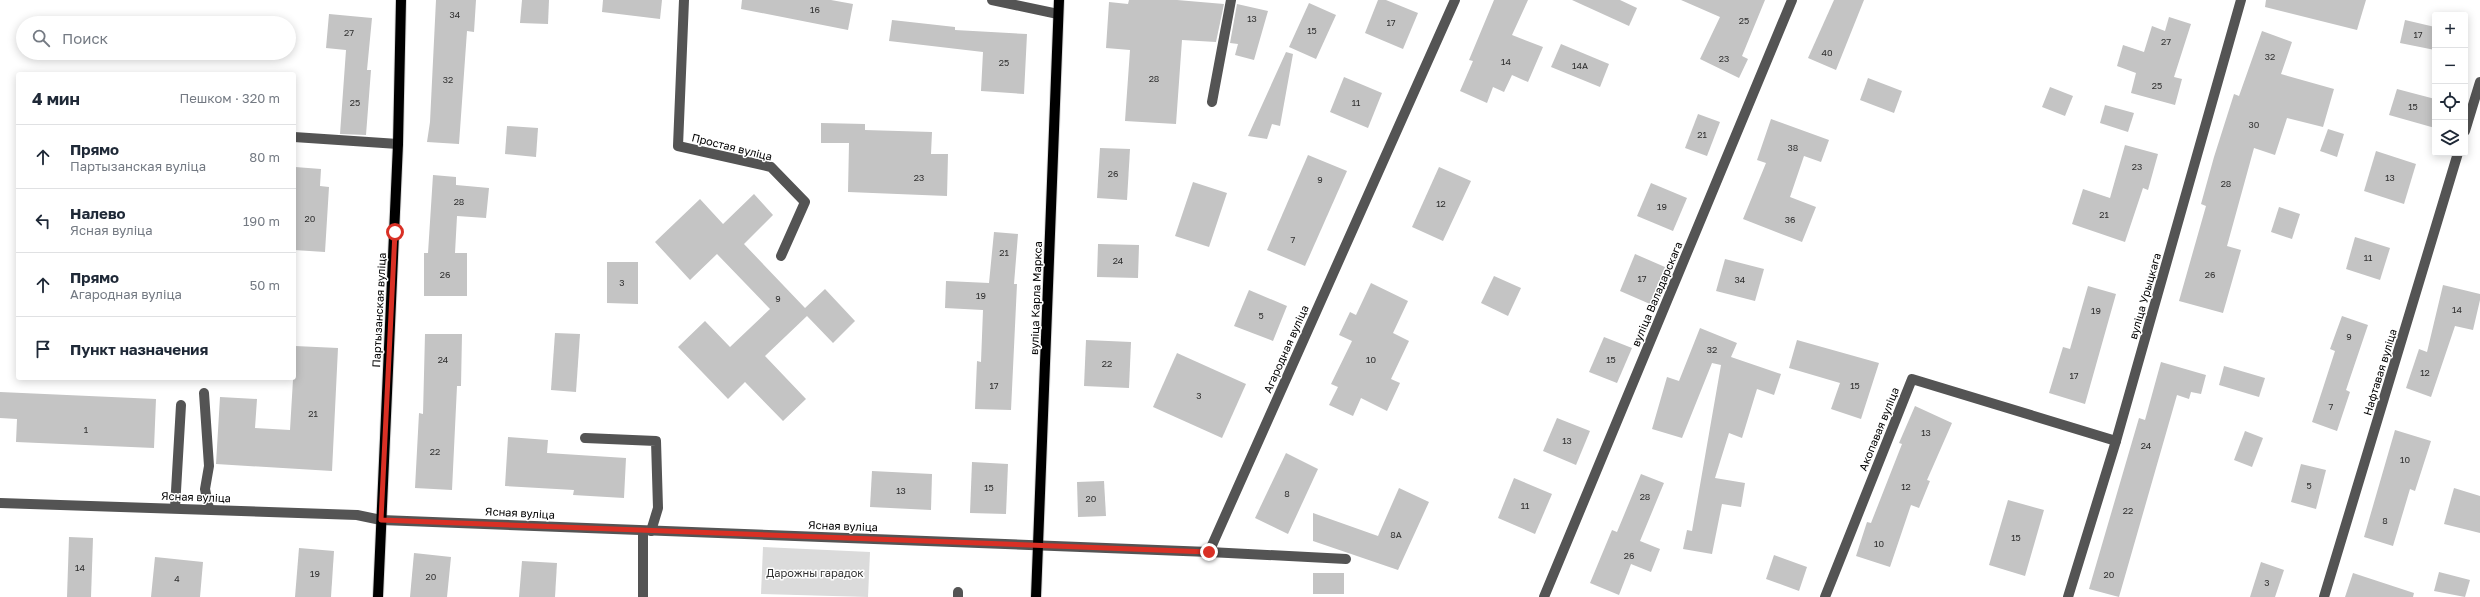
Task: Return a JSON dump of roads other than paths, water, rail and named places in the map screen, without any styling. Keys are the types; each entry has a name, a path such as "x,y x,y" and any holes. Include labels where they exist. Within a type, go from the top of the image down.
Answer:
{"main road":[{"name":"Партызанская вуліца","path":"378,597 398,144 401,0"},
{"name":"вуліца Карла Маркса","path":"1036,597 1059,0"}],"street":[{"name":"Простая вуліца","path":"684,0 678,146 771,167 805,202 781,256"},
{"path":"992,0 1058,14"},
{"path":"1212,102 1231,0"},
{"name":"Агародная вуліца","path":"1209,552 1455,0"},
{"name":"вуліца Валадарскага","path":"1544,597 1792,0"},
{"name":"вуліца Урыцкага","path":"2068,597 2116,441 2241,0"},
{"path":"2468,121 2480,82"},
{"path":"296,137 398,144"},
{"name":"Нафтавая вуліца","path":"2324,597 2457,156"},
{"name":"Акопавая вуліца","path":"1825,597 1912,379 2116,441"},
{"path":"204,393 209,466 205,489 209,509"},
{"path":"175,508 181,405"},
{"path":"585,438 656,441 658,508 647,531 643,597"},
{"name":"Ясная вуліца","path":"0,503 356,515 381,520 1039,546"},
{"path":"1039,546 1346,559"}],"park label":[{"name":"Дарожны гарадок","path":"815,573"}]}
